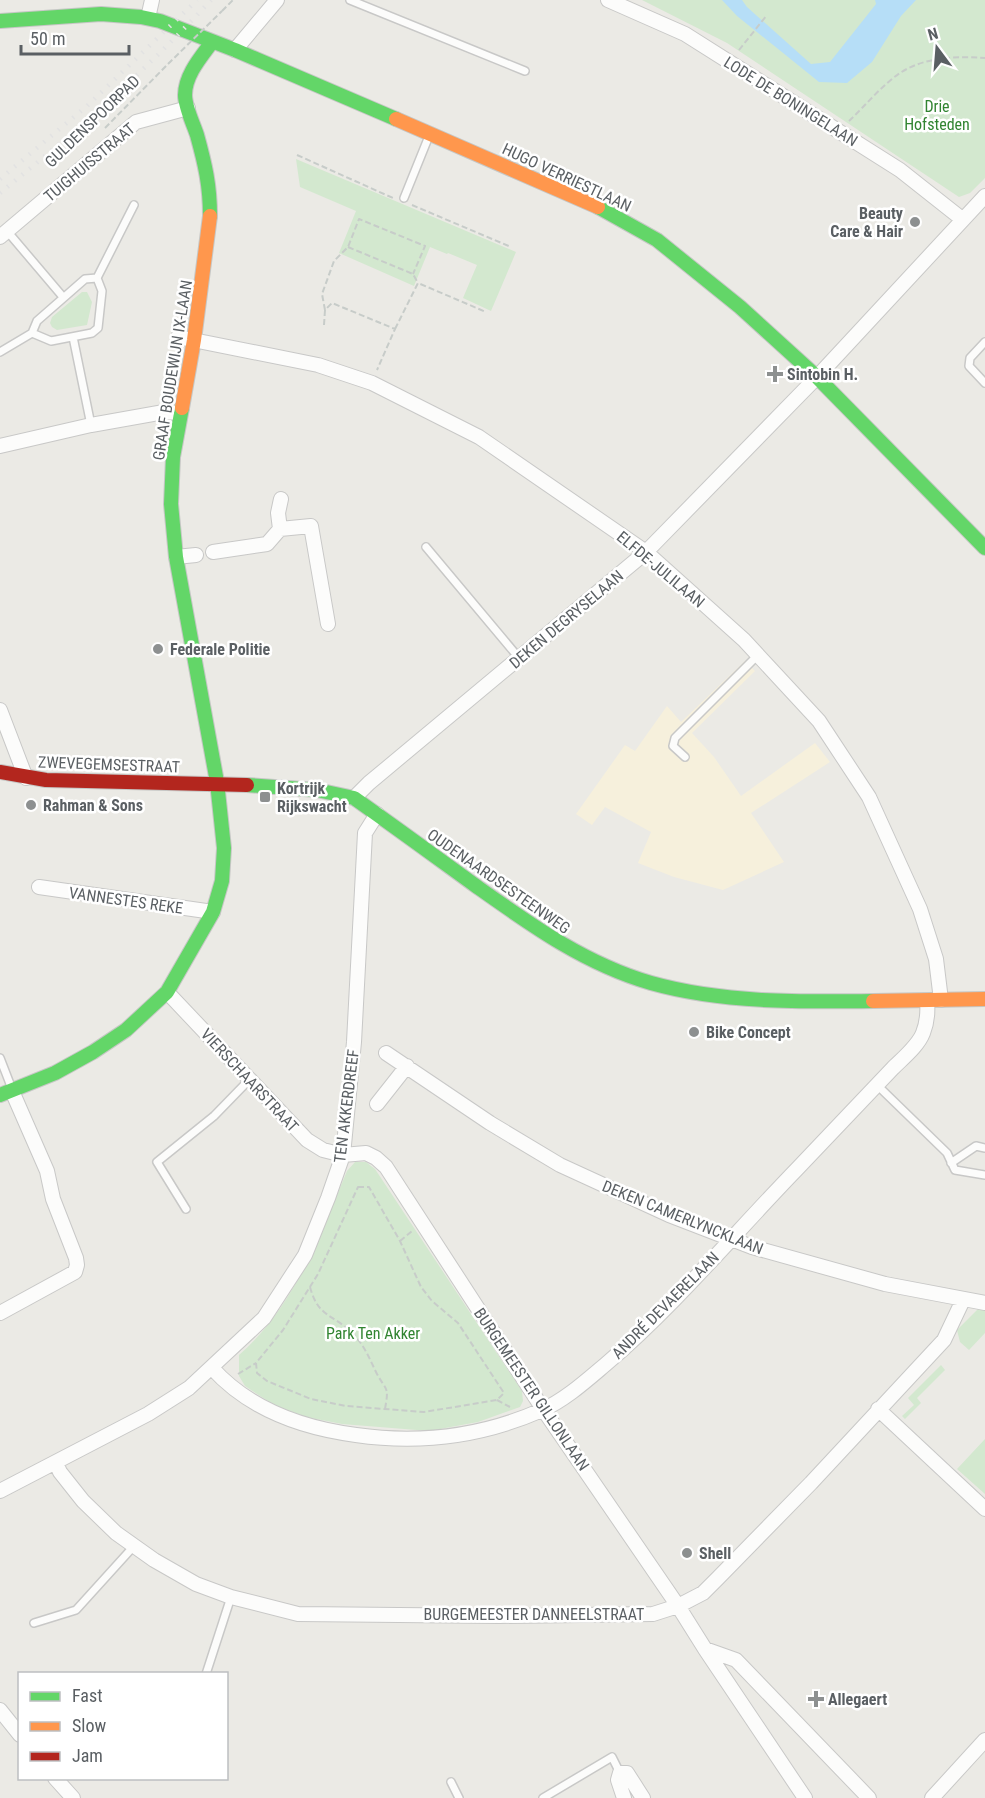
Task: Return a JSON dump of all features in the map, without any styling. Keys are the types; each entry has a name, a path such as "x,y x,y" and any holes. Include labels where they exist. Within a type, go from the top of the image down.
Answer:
{"street":[{"path":"148,18 152,0"},
{"path":"235,50 277,0"},
{"name":"LODE DE BONINGELAAN","path":"609,0 685,34 900,170 963,219"},
{"name":"HUGO VERRIESTLAAN","path":"0,21 93,14 148,18 191,31 595,205 657,240 740,308 817,377 985,548"},
{"name":"GRAAF BOUDEWIJN IX-LAAN","path":"6,1093 55,1073 93,1052 126,1030 166,992 213,912 222,881 224,848 217,782 176,557 171,504 173,457 179,413 194,340 210,225 210,188 185,95 189,78 197,62 212,42"},
{"name":"TUIGHUISSTRAAT","path":"4,234 136,122 189,108"},
{"name":"DEKEN DEGRYSELAAN","path":"354,798 369,783 646,552 817,377 985,196"},
{"name":"ELFDE-JULILAAN","path":"178,337 318,365 372,383 479,436 646,552 744,640 819,721 869,797 920,909 936,959 934,1001"},
{"path":"0,446 91,425 164,412 179,413"},
{"path":"280,529 278,513 281,499"},
{"path":"213,552 267,544 280,529 311,526 328,624"},
{"path":"176,557 196,555"},
{"path":"0,710 26,778"},
{"name":"ZWEVEGEMSESTRAAT","path":"0,772 26,778 85,782 217,782"},
{"name":"OUDENAARDSESTEENWEG","path":"217,782 305,787 354,798 542,933 571,951 641,980 688,992 739,998 811,1001 985,999"},
{"name":"TEN AKKERDREEF","path":"0,1491 172,1400 212,1368 264,1318 305,1254 343,1155 354,1042 365,833 377,814"},
{"name":"VANNESTES REKE","path":"39,887 213,912"},
{"name":"VIERSCHAARSTRAAT","path":"166,992 307,1140 323,1150 343,1155"},
{"name":"ANDRÉ DEVAERELAAN","path":"212,1368 224,1381 258,1405 284,1417 332,1432 397,1440 433,1438 475,1431 543,1409 586,1381 640,1335 923,1035 928,1011 934,1001"},
{"name":"DEKEN CAMERLYNCKLAAN","path":"386,1053 455,1100 560,1165 669,1215 752,1247 885,1284 985,1303"},
{"path":"377,1104 407,1066"},
{"path":"0,1313 75,1272 77,1265 53,1199 47,1171 6,1093"},
{"name":"BURGEMEESTER GILLONLAAN","path":"343,1155 366,1154 376,1158 386,1167 543,1409 678,1606 805,1798"},
{"name":"BURGEMEESTER DANNEELSTRAAT","path":"56,1462 60,1472 83,1501 116,1533 154,1560 196,1584 231,1597 298,1614 499,1616 653,1614 678,1606 703,1593 718,1578 811,1483 944,1340 963,1300"},
{"path":"878,1409 985,1509"},
{"path":"705,1649 736,1660 869,1798"},
{"path":"0,1710 18,1732"},
{"path":"932,1798 985,1740"},
{"path":"624,1798 618,1780 620,1773 627,1773 644,1798"},
{"path":"56,1780 74,1798"}],"lane":[{"path":"350,0 525,71"},
{"path":"404,198 430,134"},
{"path":"32,333 51,341 92,333 98,328 102,291 97,278 134,205"},
{"path":"4,234 63,297"},
{"path":"0,351 32,333 37,321 85,279 97,278"},
{"path":"73,337 91,425"},
{"path":"985,342 969,358 969,366 985,383"},
{"path":"426,547 519,658"},
{"path":"685,757 673,747 675,738 758,655"},
{"path":"0,1058 6,1093"},
{"path":"186,1209 157,1162 214,1116 249,1080"},
{"path":"877,1085 947,1153 955,1170 985,1175"},
{"path":"951,1163 976,1146 985,1148"},
{"path":"34,1623 76,1610 134,1546"},
{"path":"207,1672 231,1597"},
{"path":"543,1798 612,1757 620,1773"},
{"path":"451,1782 459,1798"}],"path":[{"name":"GULDENSPOORPAD","path":"99,135 233,0"},
{"path":"744,42 767,15"},
{"path":"838,131 900,73 925,62 943,58 985,58"},
{"path":"324,325 325,310 322,294 334,261 348,247 359,219 425,246 413,274"},
{"path":"348,247 413,274 418,283 486,312"},
{"path":"372,383 418,283"},
{"path":"325,310 332,303 395,329"},
{"path":"224,1381 246,1371 283,1330 318,1274 358,1187 369,1187 400,1241 421,1287 432,1301 459,1323 504,1393 497,1400 424,1412 346,1406 311,1399 267,1382 257,1373 255,1363"},
{"path":"310,1287 316,1306 353,1334 367,1352 378,1376 385,1384 388,1395 386,1409"}],"shaded area":[{"path":"745,661 755,671 692,733 714,757 741,796 815,743 830,762 751,813 784,862 723,890 674,877 638,863 651,832 605,807 592,825 576,814 625,745 635,751 667,706 681,722"}],"green space":[{"name":"Drie Hofsteden","path":"642,0 985,0 985,178 970,193 959,197 727,43"},
{"path":"296,159 516,252 491,311 463,298 477,265 448,253 430,247 414,286 339,253 356,211 300,187"},
{"path":"82,292 87,292 92,302 87,325 57,330 52,327 50,323 52,317"},
{"name":"Park Ten Akker","path":"355,1162 366,1162 375,1169 522,1391 523,1401 520,1407 478,1422 429,1431 342,1424 306,1417 274,1405 245,1386 239,1376 239,1355 275,1316 290,1293 315,1245 347,1171"},
{"path":"979,1308 985,1309 985,1333 969,1350 960,1342 957,1330"},
{"path":"941,1365 945,1370 917,1398 921,1403 905,1419 902,1416 914,1405 908,1398"},
{"path":"985,1439 985,1494 957,1469"}],"water":[{"path":"722,0 742,0 811,64 830,62 876,4 875,0 916,0 901,16 872,62 847,83 819,82 737,16"}],"railway":[{"path":"0,179 87,106 197,0"},
{"path":"0,193 109,100 211,0"}],"traffic: fast":[{"path":"0,21 101,14 160,21 235,50 396,119"},
{"path":"210,216 205,165 185,95 191,73 212,42"},
{"path":"598,207 657,240 740,307 817,377 985,548"},
{"path":"0,1095 55,1073 93,1052 126,1030 167,992 213,912 222,881 224,848 217,782 176,557 171,504 173,457 182,408"},
{"path":"247,785 317,790 354,798 538,929 581,954 627,975 678,990 733,998 873,1001"}],"traffic: slow":[{"path":"396,119 598,207"},
{"path":"182,408 194,340 210,216"},
{"path":"873,1001 985,999"}],"traffic: jam":[{"path":"0,772 46,780 247,785"}],"place":[{"name":"Beauty Care & Hair","path":"915,222"},
{"name":"Sintobin H.","path":"775,374"},
{"name":"Federale Politie","path":"158,649"},
{"name":"Kortrijk Rijkswacht","path":"265,797"},
{"name":"Rahman & Sons","path":"31,805"},
{"name":"Bike Concept","path":"694,1032"},
{"name":"Shell","path":"687,1553"},
{"name":"Allegaert","path":"816,1699"}]}
